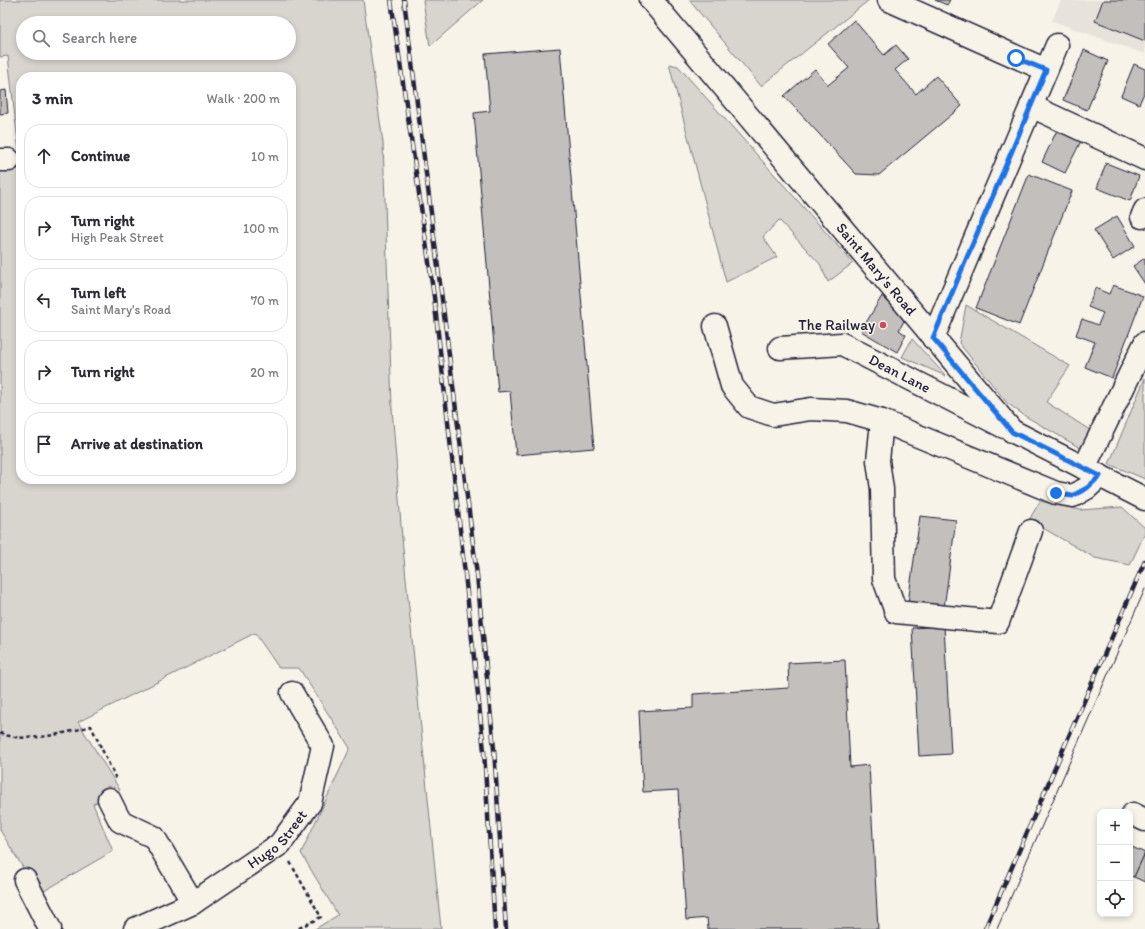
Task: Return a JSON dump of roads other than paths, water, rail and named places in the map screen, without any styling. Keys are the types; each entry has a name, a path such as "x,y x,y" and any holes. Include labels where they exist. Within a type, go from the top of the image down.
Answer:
{"street":[{"name":"Saint Mary's Road","path":"652,0 1012,432 1141,497"},
{"path":"889,0 1046,70"},
{"path":"933,338 1057,45"},
{"path":"1031,106 1145,159"},
{"path":"715,326 732,386 749,407 774,415 811,409 847,411 882,421 1056,493 1072,496 1087,488 1092,472 1145,343"},
{"name":"Dean Lane","path":"780,348 842,344 1012,432"},
{"path":"882,421 878,461 882,489 884,579 896,612 998,622 1031,531"},
{"name":"Hugo Street","path":"135,929 193,902 280,844 310,803 323,746 292,693"},
{"path":"113,791 120,821 154,837 193,902"},
{"path":"25,880 50,929"}],"tram line":[{"path":"997,929 1145,589"}],"railway":[{"path":"391,0 434,297 484,751 495,929"},
{"path":"404,0 477,575 494,749 506,929"},
{"path":"985,929 1145,561"}],"place":[{"name":"The Railway","path":"883,325"}]}
